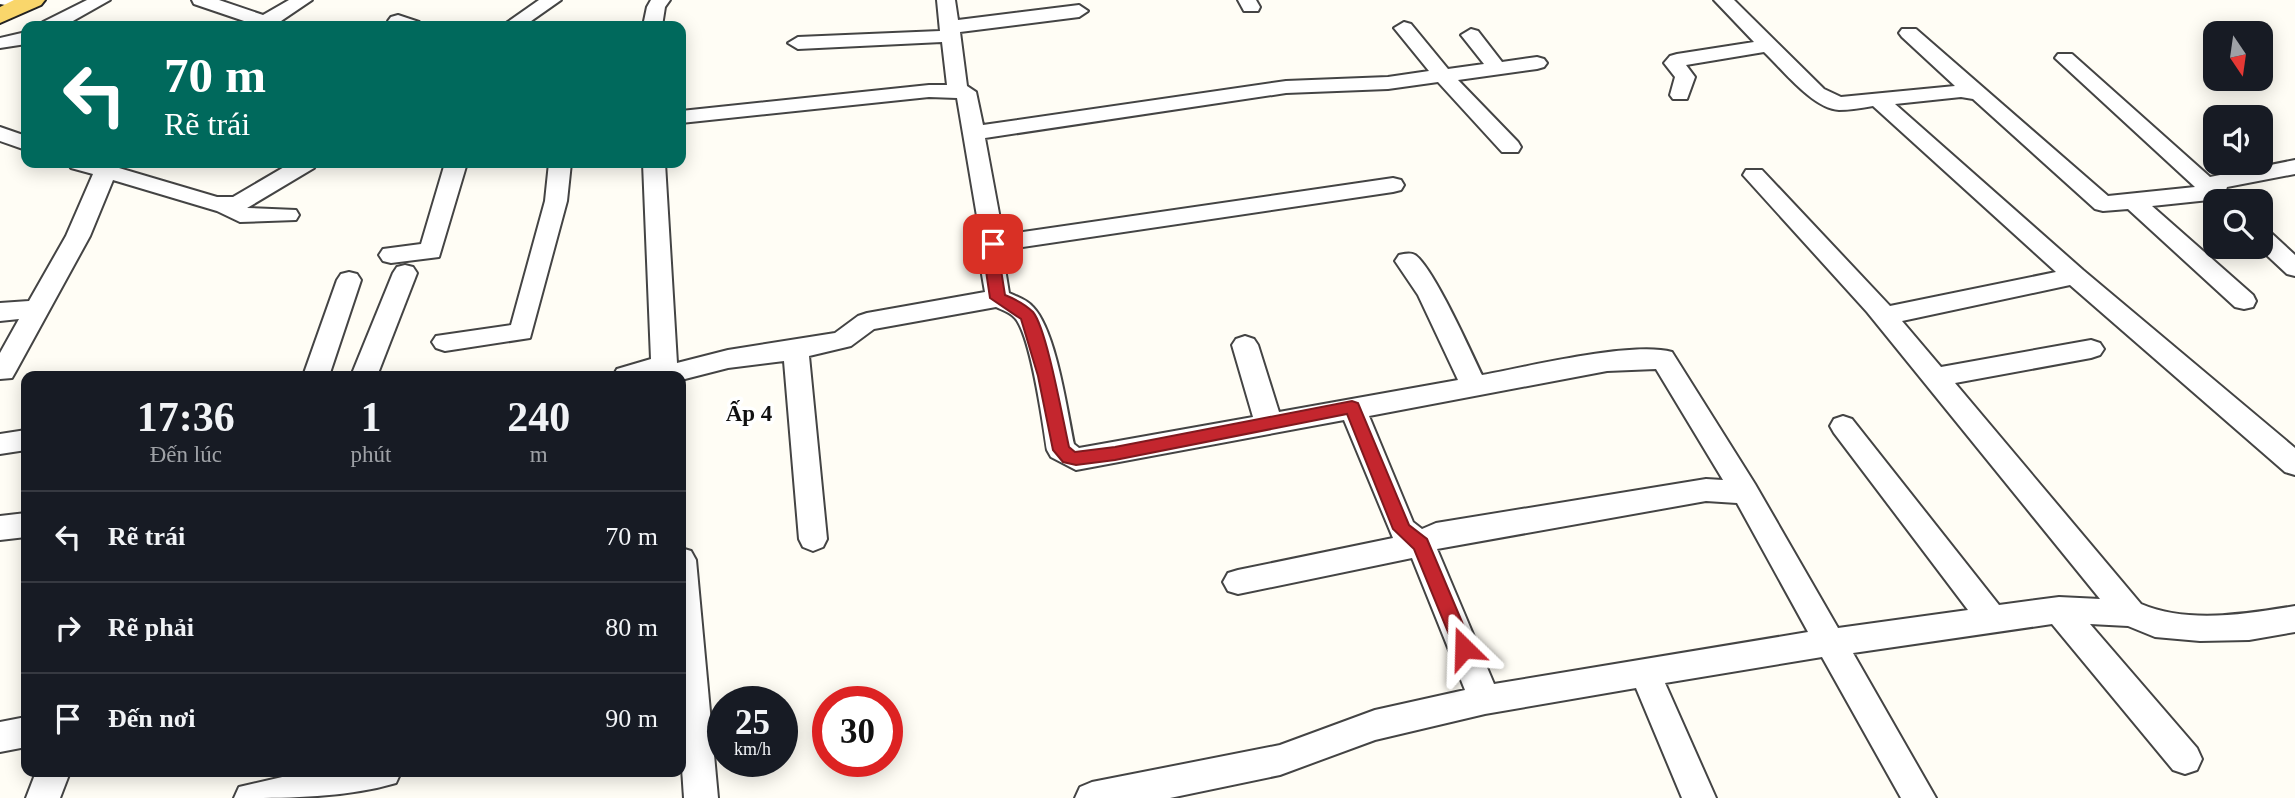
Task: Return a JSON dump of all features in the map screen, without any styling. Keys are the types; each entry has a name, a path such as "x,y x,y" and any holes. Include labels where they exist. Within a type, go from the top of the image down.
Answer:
{"main road":[{"path":"0,16 22,1"}],"street":[{"path":"60,21 101,0"},
{"path":"201,0 256,21"},
{"path":"272,21 303,0"},
{"path":"519,21 552,0"},
{"path":"654,21 656,7 661,0"},
{"path":"946,0 958,92"},
{"path":"1723,0 1817,93 1838,104 1961,91 1975,93"},
{"path":"798,43 951,31 1079,11"},
{"path":"1404,28 1443,76 1510,147"},
{"path":"1909,33 2103,204 2203,198"},
{"path":"1471,36 1497,68"},
{"path":"2,45 21,39"},
{"path":"1680,95 1685,77 1674,63 1677,60 1769,45"},
{"path":"2064,58 2210,189"},
{"path":"974,133 1286,87 1388,83 1537,63"},
{"path":"686,116 916,92 966,92 993,244 990,251 998,298"},
{"path":"1878,100 2075,276 2295,464"},
{"path":"0,133 21,142"},
{"path":"2218,189 2217,182 2295,167"},
{"path":"96,168 224,204 237,204 298,168"},
{"path":"131,178 148,168"},
{"path":"366,371 398,264 431,251 455,168"},
{"path":"445,342 521,332 556,201 559,168"},
{"path":"654,168 664,371"},
{"path":"3,370 78,236 106,171"},
{"path":"1754,174 1884,316 2130,613"},
{"path":"993,244 1393,186"},
{"path":"2133,201 2244,302"},
{"path":"224,204 229,211 240,215 288,215"},
{"path":"2273,247 2295,268"},
{"path":"1407,261 1429,293 1474,386"},
{"path":"1884,316 2075,276"},
{"path":"318,371 349,280"},
{"path":"669,371 728,359 796,351 842,340 867,322 998,298 1014,305 1028,317 1046,376 1061,450 1076,459 1607,362 1663,359 1745,492 1919,798"},
{"path":"0,312 37,309"},
{"path":"1245,345 1269,424"},
{"path":"1935,377 2091,349"},
{"path":"796,351 813,539"},
{"path":"1352,407 1402,529 1421,544 1485,700"},
{"path":"1843,426 1993,620"},
{"path":"1238,582 1421,544 1436,535 1706,490 1745,492"},
{"path":"0,528 21,526"},
{"path":"2059,610 2185,759"},
{"path":"1096,798 1280,760 1375,726 1485,700 1829,643 2059,610 2130,613 2155,624 2200,628 2249,626 2295,619"},
{"path":"686,620 701,798"},
{"path":"1646,673 1699,798"},
{"path":"0,737 21,733"},
{"path":"43,798 51,777"},
{"path":"251,798 358,777"}],"district":[{"name":"Ấp 4","path":"749,413"}],"route":[{"path":"993,244 990,251 998,298 1014,305 1028,317 1046,376 1061,450 1069,457 1076,459 1115,453 1352,407 1402,529 1421,544 1464,648"}]}
